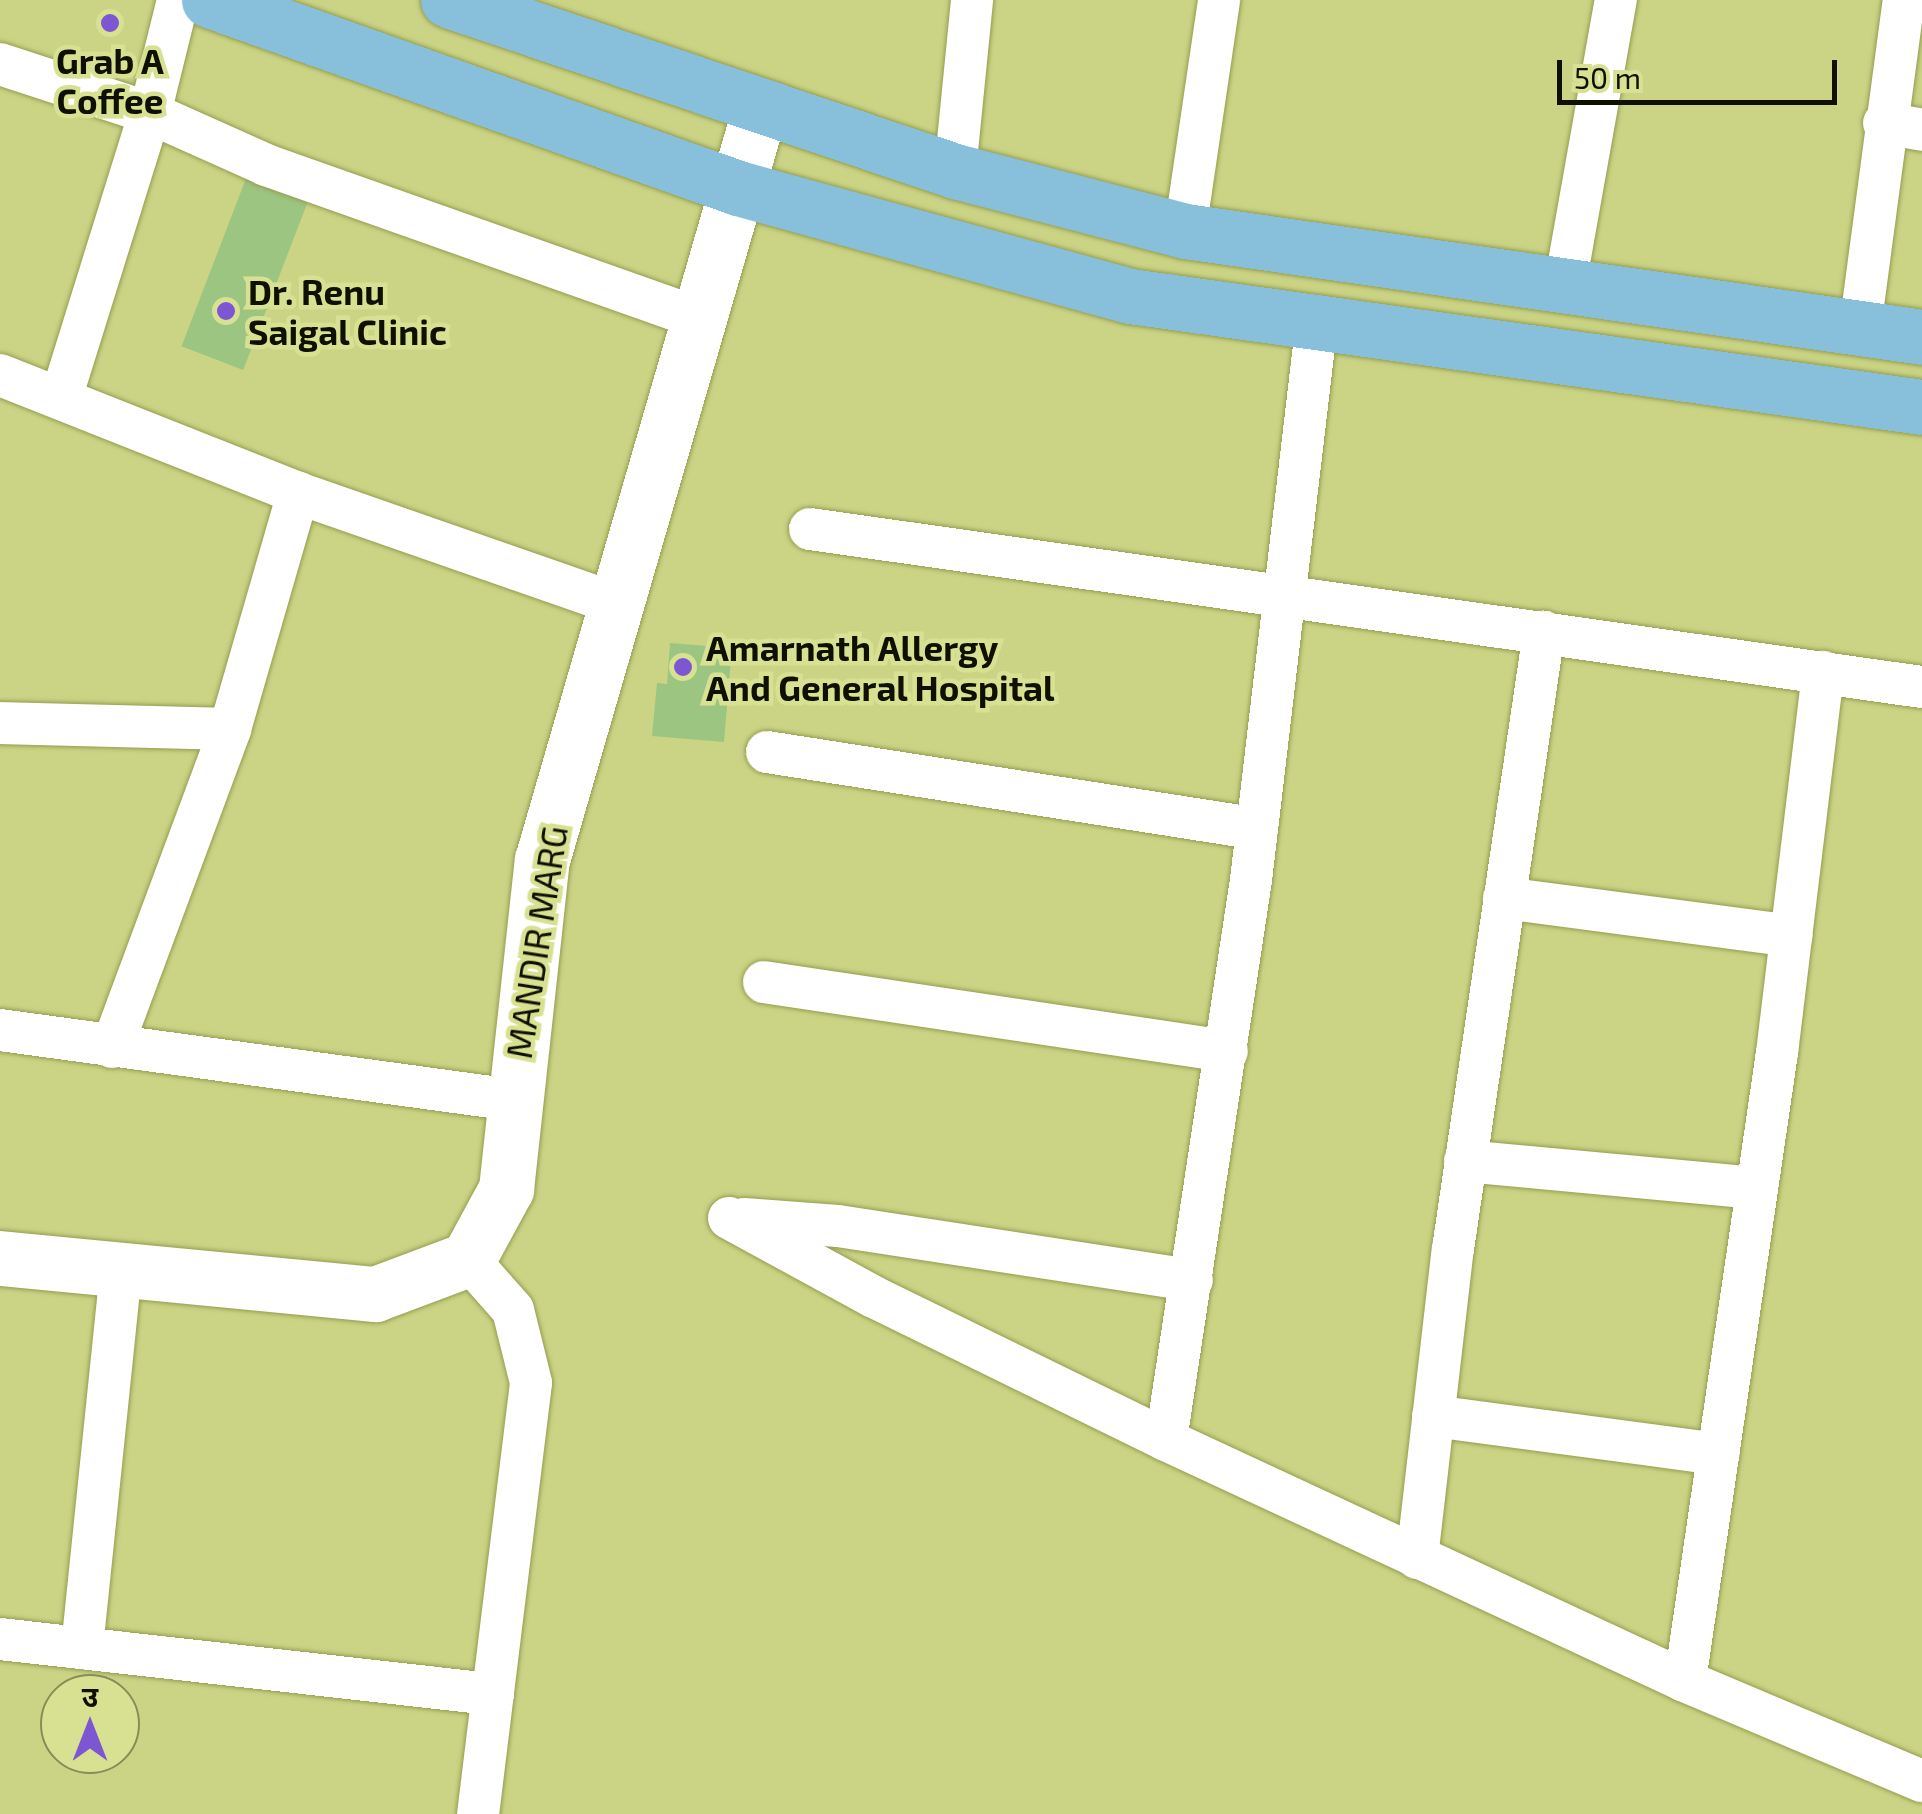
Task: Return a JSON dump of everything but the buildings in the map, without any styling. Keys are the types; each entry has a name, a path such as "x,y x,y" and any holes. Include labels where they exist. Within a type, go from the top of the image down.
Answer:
{"main road":[{"path":"209,0 738,188 1130,296 1922,406"},
{"path":"448,0 955,171 1186,230 1922,337"}],"street":[{"path":"62,395 150,113 178,0"},
{"path":"955,171 972,0"},
{"path":"1186,230 1219,0"},
{"path":"1564,285 1616,0"},
{"path":"1860,328 1903,127 1904,0"},
{"path":"0,64 150,113 266,165 697,318"},
{"name":"MANDIR MARG","path":"468,1260 506,1189 542,860 760,108"},
{"path":"1166,1440 1258,829 1317,322"},
{"path":"0,375 62,395 298,492 614,603"},
{"path":"112,1046 230,729 298,492"},
{"path":"810,529 1922,686"},
{"path":"1416,1558 1465,1161 1544,632"},
{"path":"1685,1682 1757,1188 1823,672"},
{"path":"0,723 230,729"},
{"path":"767,752 1258,829"},
{"path":"1504,898 1791,936"},
{"path":"764,982 1227,1051"},
{"path":"0,1030 513,1100"},
{"path":"1465,1161 1757,1188"},
{"path":"1192,1280 838,1226 729,1218 874,1297 1416,1558 1685,1682 1922,1781"},
{"path":"0,1258 376,1294 468,1260 513,1310 531,1383 478,1814"},
{"path":"82,1648 122,1270"},
{"path":"1433,1416 1718,1454"},
{"path":"0,1639 493,1694"}],"place":[{"name":"Grab A Coffee","path":"110,23"},
{"name":"Dr. Renu Saigal Clinic","path":"226,311"},
{"name":"Amarnath Allergy And General Hospital","path":"683,667"}]}
